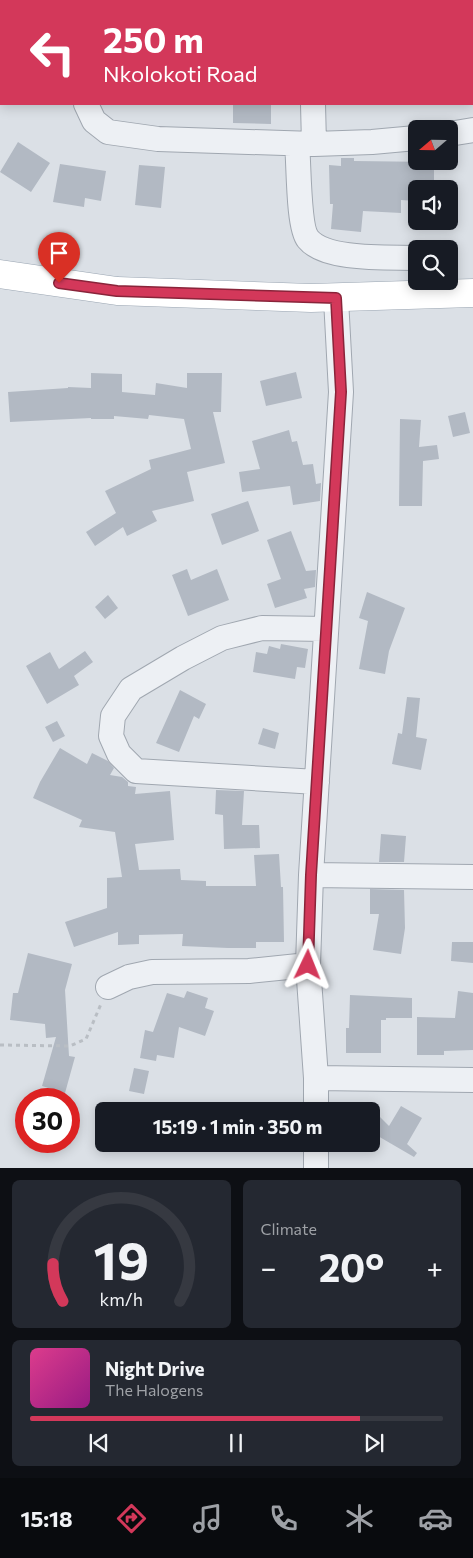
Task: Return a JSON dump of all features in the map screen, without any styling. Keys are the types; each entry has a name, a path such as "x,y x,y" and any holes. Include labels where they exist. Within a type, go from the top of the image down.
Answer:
{"main road":[{"path":"0,274 117,291 336,298 462,289"}],"street":[{"path":"86,105 94,121 108,132 158,139 306,144 408,139"},
{"path":"313,105 306,144 302,223 308,238 319,248 338,254 408,258"},
{"path":"458,132 473,130"},
{"path":"316,1102 308,965 311,875 341,392 336,298"},
{"path":"317,782 136,771 118,754 112,736 113,716 131,689 183,658 222,638 262,628 326,629"},
{"path":"311,875 473,877"},
{"path":"108,987 129,977 152,972 249,970 308,965"},
{"path":"316,1078 473,1080"},
{"path":"316,1152 316,1168"}],"path":[{"path":"0,1045 70,1046 86,1039 108,987"}],"building":[{"path":"233,105 271,105 271,124 233,123"},
{"path":"18,142 50,163 31,192 0,172"},
{"path":"341,158 354,158 354,161 408,162 408,170 434,170 434,180 408,180 408,200 401,200 401,213 363,211 361,232 331,229 333,204 330,204 329,165 341,166"},
{"path":"60,164 106,171 101,201 85,198 84,207 53,202"},
{"path":"139,165 165,167 161,208 135,205"},
{"path":"296,372 302,398 266,406 260,381"},
{"path":"91,373 122,374 122,392 155,395 156,383 187,388 187,373 222,373 221,412 213,412 225,463 187,472 194,501 152,511 157,521 127,536 123,527 95,546 86,532 116,513 105,491 151,469 149,460 191,449 184,419 149,415 148,419 114,416 114,419 91,418 10,422 8,392 68,387 91,388"},
{"path":"465,412 470,433 453,437 448,416"},
{"path":"400,419 421,420 419,447 437,445 439,459 423,461 422,506 399,506"},
{"path":"289,430 292,442 297,441 303,465 313,464 316,484 321,483 320,501 293,505 290,486 242,492 239,472 260,469 252,441"},
{"path":"248,501 259,531 222,545 211,514"},
{"path":"291,531 306,571 316,570 315,587 304,589 307,598 275,608 267,584 281,579 267,540"},
{"path":"187,569 191,580 217,569 229,600 188,616 172,575"},
{"path":"367,592 405,608 389,651 385,674 359,669 368,621 359,618"},
{"path":"108,595 118,608 105,619 95,607"},
{"path":"281,644 308,649 305,668 297,667 295,679 253,672 256,652 267,654 269,646 280,649"},
{"path":"85,651 93,662 74,676 79,685 47,704 26,666 50,652 59,669"},
{"path":"180,690 206,704 199,719 194,716 179,752 156,743"},
{"path":"407,697 420,698 416,737 427,739 421,770 392,764 398,733 402,734"},
{"path":"57,721 65,736 53,742 45,727"},
{"path":"263,728 279,733 275,749 258,744"},
{"path":"60,748 87,764 92,753 108,761 114,768 110,775 122,777 128,782 128,786 136,787 135,794 170,791 174,840 135,844 139,870 180,869 181,880 206,881 206,886 256,886 254,855 279,854 281,887 283,887 284,942 256,942 256,948 182,946 183,934 139,935 139,944 118,945 118,932 74,947 65,922 107,908 107,878 122,877 115,832 79,827 82,820 33,798"},
{"path":"216,790 244,791 242,825 259,825 260,848 224,849 223,815 215,814"},
{"path":"381,834 406,836 404,862 379,862"},
{"path":"370,889 404,890 405,928 401,954 373,950 379,914 370,914"},
{"path":"452,942 473,942 473,963 451,961"},
{"path":"28,953 72,964 65,990 69,1056 75,1057 66,1088 42,1086 56,1037 46,1038 45,1024 10,1020 13,993 18,993"},
{"path":"187,991 208,998 205,1008 214,1011 205,1036 179,1027 174,1058 157,1055 156,1061 140,1058 145,1030 153,1032 167,993 184,998"},
{"path":"458,991 473,993 473,1050 444,1051 444,1055 417,1055 417,1017 455,1018"},
{"path":"350,995 412,998 412,1018 386,1018 386,1020 381,1020 381,1053 346,1053 346,1028 349,1028"},
{"path":"134,1068 149,1071 144,1094 129,1091"},
{"path":"401,1106 422,1118 407,1144 417,1153 414,1157 380,1137 380,1117 389,1126"}],"route":[{"path":"59,283 117,291 336,298 341,392 311,875 308,965"}]}
